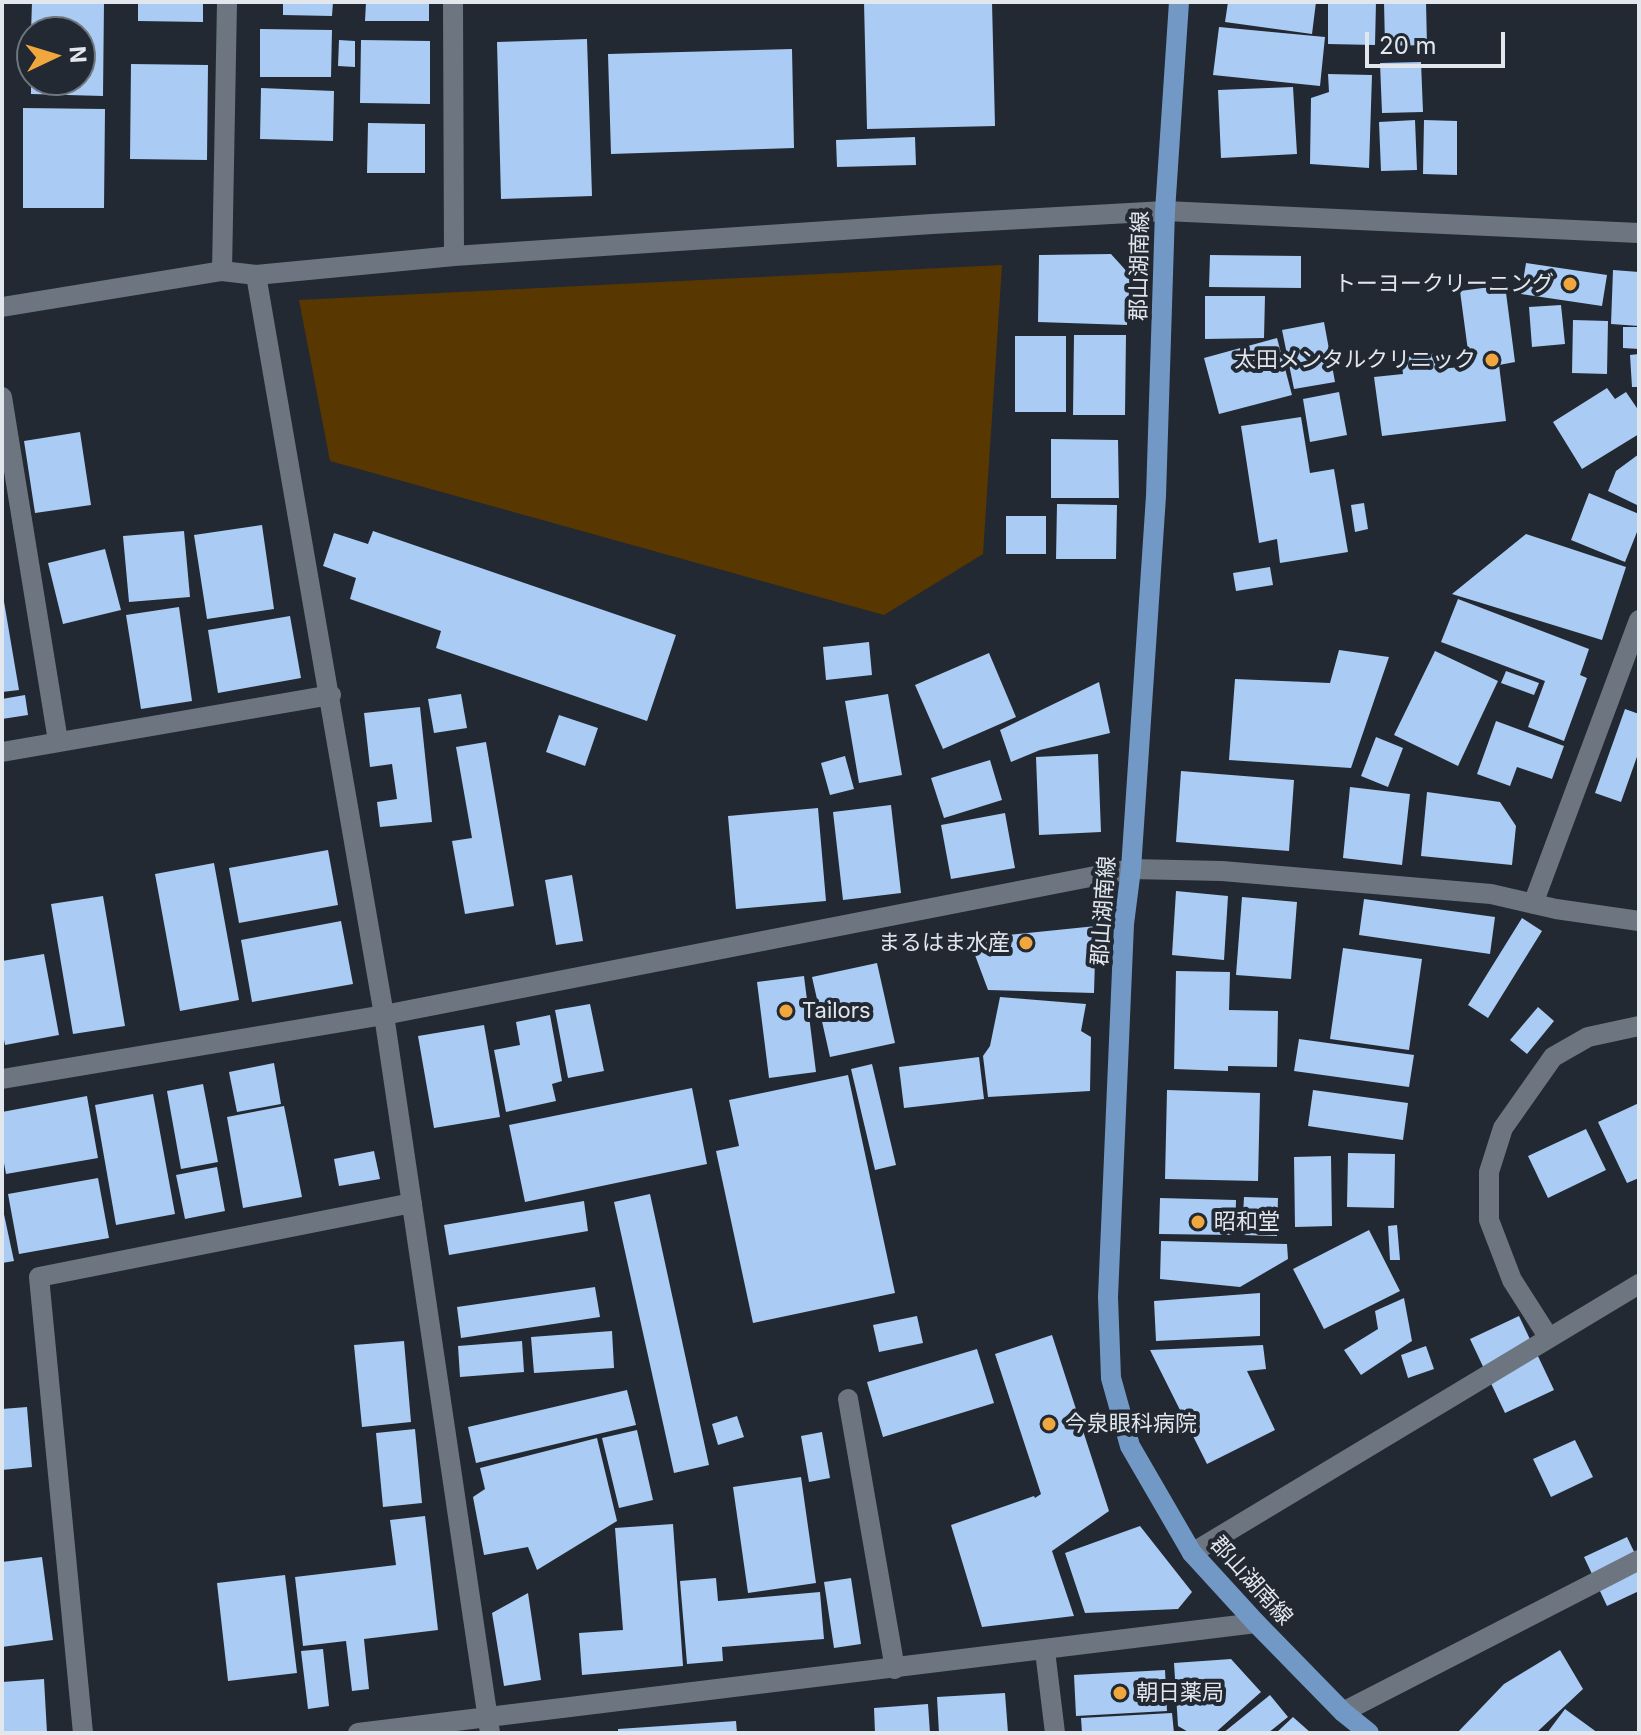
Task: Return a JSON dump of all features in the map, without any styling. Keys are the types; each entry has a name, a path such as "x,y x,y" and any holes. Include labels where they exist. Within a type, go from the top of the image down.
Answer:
{"main road":[{"name":"郡山湖南線","path":"1179,2 1165,211 1156,496 1131,869 1124,924 1108,1297 1111,1378 1130,1446 1192,1553 1343,1712 1369,1733"}],"street":[{"path":"222,271 227,2"},
{"path":"453,2 454,256"},
{"path":"2,307 222,271 256,275 454,256 1165,211 1639,233"},
{"path":"256,275 384,1015 489,1725"},
{"path":"2,397 58,741"},
{"path":"1533,904 1639,620"},
{"path":"2,752 331,695"},
{"path":"2,1079 384,1015 1131,869 1253,873 1491,894 1639,921"},
{"path":"1549,1338 1512,1280 1489,1220 1489,1172 1503,1128 1553,1057 1588,1037 1639,1026"},
{"path":"83,1733 39,1277 412,1203"},
{"path":"1192,1553 1639,1284"},
{"path":"848,1399 895,1669"},
{"path":"1343,1712 1639,1560"},
{"path":"358,1733 489,1725 1256,1623"},
{"path":"1045,1651 1055,1733"}],"shaded area":[{"path":"1002,265 983,554 884,615 330,461 299,300"}],"building":[{"path":"32,2 104,2 103,96 96,96 96,16 32,16"},
{"path":"138,2 203,2 203,22 138,21"},
{"path":"283,2 333,2 332,16 283,15"},
{"path":"366,2 429,2 429,21 365,21"},
{"path":"864,2 992,2 995,126 867,129"},
{"path":"1228,2 1316,2 1312,34 1225,22"},
{"path":"1328,2 1376,2 1375,45 1328,44"},
{"path":"1384,2 1426,2 1427,45 1385,46"},
{"path":"1219,27 1325,37 1320,86 1213,75"},
{"path":"260,29 332,30 331,77 260,77"},
{"path":"587,39 592,196 501,199 497,42"},
{"path":"339,40 355,41 355,67 338,66"},
{"path":"361,40 430,41 430,104 360,103"},
{"path":"792,49 794,148 611,154 608,54"},
{"path":"1421,62 1423,112 1382,113 1380,63"},
{"path":"131,64 208,65 207,160 130,159"},
{"path":"1328,74 1372,75 1369,168 1310,164 1311,98 1329,92"},
{"path":"1293,87 1297,154 1221,158 1218,90"},
{"path":"261,88 334,91 333,141 260,139"},
{"path":"23,108 105,109 104,208 23,208"},
{"path":"1415,120 1417,170 1381,171 1379,122"},
{"path":"1424,120 1457,121 1457,175 1423,174"},
{"path":"368,123 425,124 425,173 367,173"},
{"path":"915,137 916,165 837,167 836,140"},
{"path":"1111,254 1130,275 1127,325 1038,322 1039,255"},
{"path":"1210,255 1301,256 1301,288 1209,287"},
{"path":"1526,263 1607,275 1602,306 1521,294"},
{"path":"1613,270 1639,272 1639,326 1611,324"},
{"name":"太田メンタルクリニック","path":"1505,285 1515,362 1499,365 1506,421 1382,436 1374,377 1403,374 1401,358 1438,353 1440,369 1470,366 1460,291"},
{"path":"1205,296 1265,296 1264,338 1205,339"},
{"path":"1561,305 1565,344 1532,347 1529,307"},
{"path":"1573,320 1608,321 1607,374 1572,373"},
{"path":"1324,322 1335,382 1294,389 1282,330"},
{"path":"1623,327 1639,327 1639,349 1623,348"},
{"path":"1074,335 1126,335 1125,415 1073,415"},
{"path":"1015,336 1066,336 1066,412 1015,412"},
{"path":"1277,338 1292,395 1219,414 1204,358"},
{"path":"1639,354 1639,387 1632,387 1630,355"},
{"path":"1607,388 1615,399 1626,392 1639,411 1639,434 1582,469 1553,422"},
{"path":"1339,392 1347,435 1310,442 1303,399"},
{"path":"1301,417 1310,473 1334,469 1348,552 1280,563 1277,539 1259,543 1241,426"},
{"path":"80,432 91,505 35,513 24,441"},
{"path":"1051,439 1118,440 1119,498 1051,498"},
{"path":"1639,454 1639,506 1608,491 1616,471"},
{"path":"1589,493 1639,514 1639,527 1625,562 1571,540"},
{"path":"1364,503 1368,529 1355,532 1351,505"},
{"path":"1057,504 1117,505 1116,559 1056,559"},
{"path":"1006,516 1046,516 1046,554 1006,554"},
{"path":"262,525 274,609 207,619 194,535"},
{"path":"184,531 190,597 129,602 123,536"},
{"path":"373,531 676,635 647,721 436,648 441,631 350,599 356,578 323,566 334,533 368,544"},
{"path":"1526,534 1626,567 1602,640 1452,594"},
{"path":"105,549 121,610 63,624 48,563"},
{"path":"1270,567 1273,585 1236,591 1233,573"},
{"path":"2,590 19,690 2,692"},
{"path":"1458,599 1589,649 1580,675 1587,678 1564,741 1528,727 1545,681 1441,642"},
{"path":"179,607 192,701 141,709 126,615"},
{"path":"290,616 301,678 218,693 208,630"},
{"path":"869,642 872,675 826,680 823,647"},
{"path":"1339,650 1389,657 1351,768 1229,760 1235,679 1330,683"},
{"path":"1435,651 1498,681 1458,766 1394,735"},
{"path":"989,653 1016,717 943,749 915,685"},
{"path":"1506,671 1539,683 1534,695 1501,683"},
{"path":"1099,682 1110,733 1040,750 1011,762 1000,730"},
{"path":"461,694 467,728 434,733 428,699"},
{"path":"888,694 902,775 859,783 845,701"},
{"path":"25,695 28,715 2,719 2,699"},
{"path":"420,707 432,822 380,827 377,802 397,799 392,764 370,767 364,713"},
{"path":"1625,709 1639,714 1639,751 1621,802 1595,793"},
{"path":"559,715 598,728 585,766 546,752"},
{"path":"1496,721 1564,746 1552,779 1517,767 1510,786 1477,774"},
{"path":"1376,737 1403,748 1388,787 1361,776"},
{"path":"486,742 514,906 465,914 452,841 472,838 456,747"},
{"path":"1098,754 1101,832 1039,835 1036,757"},
{"path":"845,756 854,789 830,795 821,763"},
{"path":"990,760 1002,800 944,818 931,778"},
{"path":"1181,771 1294,780 1289,851 1176,842"},
{"path":"1350,787 1410,794 1402,865 1343,858"},
{"path":"1427,792 1500,802 1516,826 1512,865 1421,856"},
{"path":"891,805 901,893 843,900 833,812"},
{"path":"818,808 826,901 736,909 728,816"},
{"path":"1005,813 1015,868 951,879 941,825"},
{"path":"328,850 338,905 239,923 229,868"},
{"path":"214,863 239,1000 180,1011 155,874"},
{"path":"572,875 583,941 556,945 545,880"},
{"path":"1176,891 1228,896 1224,960 1172,955"},
{"path":"103,896 125,1026 73,1034 51,904"},
{"path":"1242,897 1297,902 1291,979 1236,975"},
{"path":"1364,899 1495,917 1490,954 1359,935"},
{"path":"1522,918 1542,931 1488,1018 1468,1005"},
{"path":"341,921 353,984 252,1002 241,940"},
{"path":"1096,926 1094,993 988,990 969,939"},
{"path":"1343,948 1422,959 1409,1050 1330,1039"},
{"path":"44,954 59,1035 5,1045 2,1029 2,961"},
{"path":"877,963 895,1043 830,1057 812,977"},
{"path":"1176,971 1230,972 1229,1010 1278,1011 1277,1067 1228,1066 1228,1071 1174,1069"},
{"path":"804,976 816,1072 769,1078 757,982"},
{"path":"1000,997 1086,1004 1081,1031 1091,1037 1090,1091 988,1097 983,1056 990,1046"},
{"path":"590,1004 604,1071 568,1078 555,1010"},
{"path":"1538,1007 1554,1021 1527,1054 1510,1040"},
{"path":"550,1015 562,1081 552,1084 556,1101 506,1112 494,1050 520,1045 516,1022"},
{"path":"484,1025 500,1117 434,1128 418,1036"},
{"path":"1299,1039 1414,1055 1409,1087 1294,1071"},
{"path":"979,1057 984,1099 904,1108 899,1067"},
{"path":"274,1063 281,1104 237,1112 229,1072"},
{"path":"872,1064 896,1165 875,1170 851,1069"},
{"path":"848,1075 895,1293 753,1323 716,1151 739,1146 729,1100"},
{"path":"203,1084 218,1162 181,1169 167,1091"},
{"path":"692,1088 707,1164 525,1202 509,1125"},
{"path":"1167,1090 1260,1093 1258,1181 1165,1179"},
{"path":"1313,1090 1408,1103 1403,1140 1308,1126"},
{"path":"153,1094 175,1214 116,1225 95,1105"},
{"path":"87,1096 98,1158 6,1174 2,1152 2,1112"},
{"path":"1639,1103 1639,1178 1627,1183 1598,1122"},
{"path":"284,1106 302,1197 243,1208 227,1117"},
{"path":"1586,1129 1606,1170 1548,1198 1528,1156"},
{"path":"374,1151 380,1179 339,1186 334,1159"},
{"path":"1348,1153 1395,1154 1394,1208 1347,1207"},
{"path":"1331,1156 1332,1226 1295,1227 1294,1157"},
{"path":"217,1167 225,1211 185,1219 176,1175"},
{"path":"98,1178 109,1238 19,1254 8,1194"},
{"path":"650,1194 709,1465 674,1473 614,1202"},
{"path":"1244,1197 1278,1198 1277,1236 1242,1235"},
{"path":"1160,1198 1236,1200 1235,1235 1159,1234"},
{"path":"584,1201 588,1231 449,1255 444,1225"},
{"path":"2,1205 14,1261 2,1263"},
{"path":"1397,1225 1400,1260 1390,1260 1388,1226"},
{"path":"1369,1230 1400,1291 1324,1329 1293,1269"},
{"path":"1161,1241 1287,1244 1288,1259 1240,1287 1160,1279"},
{"path":"595,1287 600,1317 461,1338 457,1307"},
{"path":"1260,1293 1260,1336 1156,1341 1154,1301"},
{"path":"1404,1298 1412,1341 1361,1375 1344,1350 1378,1329 1375,1311"},
{"path":"917,1316 923,1343 879,1352 873,1325"},
{"path":"1519,1316 1554,1390 1505,1413 1470,1339"},
{"path":"612,1331 614,1368 534,1373 531,1337"},
{"name":"今泉眼科病院","path":"1052,1335 1109,1511 1052,1551 1074,1616 982,1627 951,1525 1041,1494 995,1354"},
{"path":"404,1341 411,1422 362,1427 354,1345"},
{"path":"522,1341 524,1372 460,1377 458,1346"},
{"path":"1263,1345 1266,1369 1247,1371 1275,1430 1207,1464 1150,1350"},
{"path":"1426,1346 1434,1369 1408,1378 1401,1355"},
{"path":"977,1349 994,1403 883,1437 867,1382"},
{"path":"627,1390 636,1425 476,1463 468,1427"},
{"path":"27,1407 32,1467 2,1470 2,1409"},
{"path":"737,1416 744,1437 718,1445 712,1424"},
{"path":"415,1429 422,1503 383,1507 376,1433"},
{"path":"637,1430 653,1500 619,1508 602,1438"},
{"path":"822,1432 830,1478 809,1482 801,1436"},
{"path":"597,1438 617,1521 537,1570 528,1547 484,1555 473,1497 485,1489 480,1468"},
{"path":"1575,1440 1593,1477 1551,1497 1533,1459"},
{"path":"801,1477 816,1583 748,1593 733,1487"},
{"path":"425,1516 438,1630 364,1639 369,1689 352,1691 346,1641 303,1646 295,1577 396,1565 390,1520"},
{"path":"673,1524 683,1666 582,1675 579,1633 623,1630 615,1528"},
{"path":"1140,1526 1192,1592 1178,1609 1085,1613 1065,1553"},
{"path":"1627,1537 1639,1562 1639,1591 1607,1606 1584,1557"},
{"path":"42,1557 53,1640 2,1647 2,1562"},
{"path":"285,1575 297,1673 228,1681 217,1583"},
{"path":"716,1578 718,1601 820,1592 824,1639 722,1647 723,1661 687,1664 680,1581"},
{"path":"851,1578 861,1644 834,1648 824,1582"},
{"path":"528,1593 541,1680 504,1686 492,1613"},
{"path":"323,1649 329,1706 308,1709 301,1651"},
{"path":"1560,1650 1583,1689 1536,1733 1457,1733 1504,1684"},
{"path":"1231,1659 1261,1692 1215,1733 1190,1733 1178,1726 1174,1663"},
{"name":"朝日薬局","path":"1165,1670 1167,1711 1076,1716 1074,1675"},
{"path":"44,1679 47,1733 2,1733 2,1682"},
{"path":"1005,1693 1008,1733 939,1733 937,1697"},
{"path":"1270,1695 1288,1717 1268,1733 1223,1733"},
{"path":"928,1704 930,1733 875,1733 874,1708"},
{"path":"1565,1709 1598,1733 1547,1733"},
{"path":"1172,1713 1174,1733 1082,1733 1081,1718"},
{"path":"1293,1717 1311,1733 1276,1733"},
{"path":"736,1721 737,1733 618,1733 618,1729"}],"place":[{"name":"トーヨークリーニング","path":"1570,284"},
{"name":"太田メンタルクリニック","path":"1492,360"},
{"name":"まるはま水産","path":"1026,943"},
{"name":"Tailors","path":"786,1011"},
{"name":"昭和堂","path":"1198,1222"},
{"name":"今泉眼科病院","path":"1049,1424"},
{"name":"朝日薬局","path":"1120,1693"}]}
